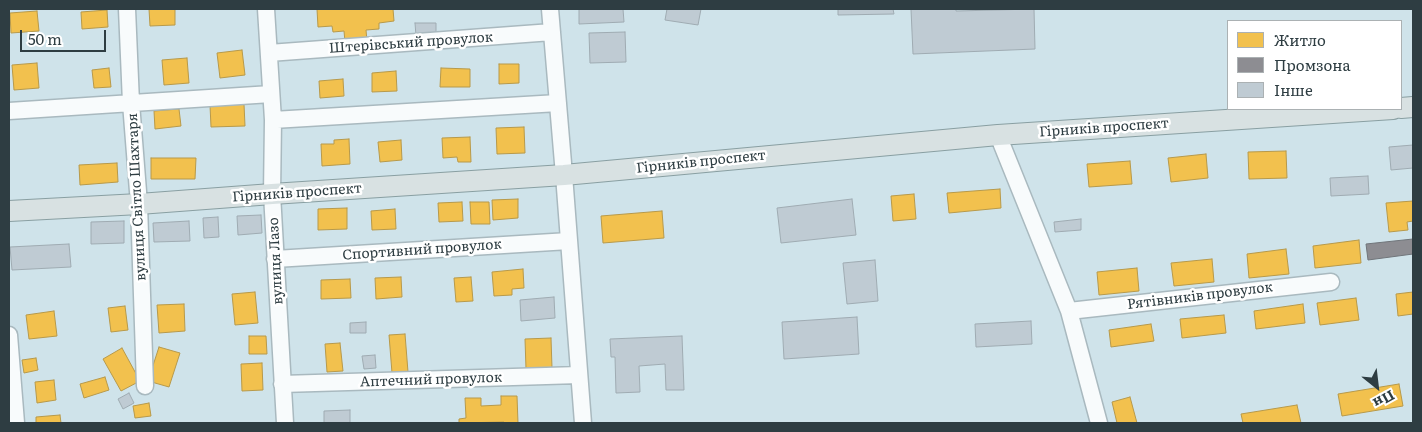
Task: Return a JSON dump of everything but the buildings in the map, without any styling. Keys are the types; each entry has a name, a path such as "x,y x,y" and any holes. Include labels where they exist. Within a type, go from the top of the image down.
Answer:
{"main road":[{"name":"Гірників проспект","path":"9,211 564,175 998,135 1378,110"}],"street":[{"name":"вулиця Світло Шахтаря","path":"127,9 131,103 139,204 145,386"},
{"name":"вулиця Лазо","path":"266,9 273,120 272,194 285,423"},
{"path":"550,9 582,423"},
{"name":"Штерівський провулок","path":"269,53 552,32"},
{"path":"9,111 271,94"},
{"path":"273,120 558,103"},
{"path":"998,135 1069,312 1099,423"},
{"name":"Спортивний провулок","path":"275,259 569,241"},
{"name":"Рятівників провулок","path":"1069,312 1331,282"},
{"path":"9,335 10,378 16,423"},
{"name":"Аптечний провулок","path":"282,384 579,375"}]}
